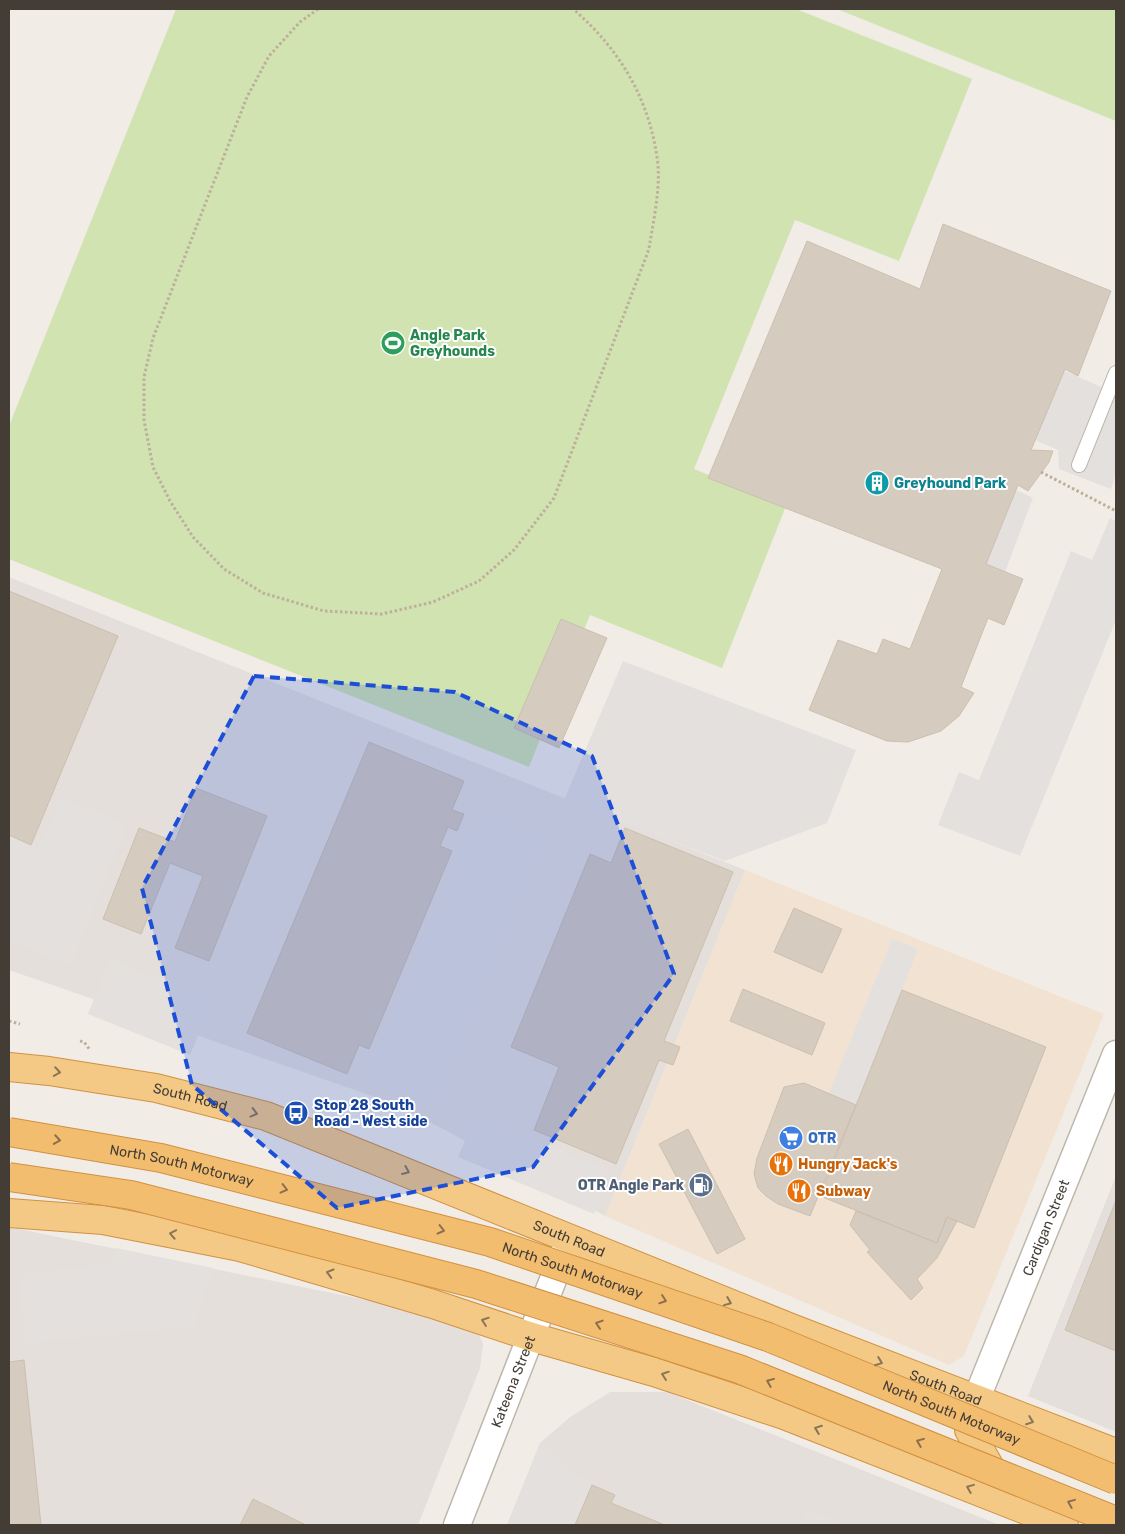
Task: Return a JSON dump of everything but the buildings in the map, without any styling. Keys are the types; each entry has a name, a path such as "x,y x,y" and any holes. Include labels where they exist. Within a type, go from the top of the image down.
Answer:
{"highway":[{"name":"South Road","path":"9,1067 48,1071 156,1088 266,1116 790,1328 1116,1454"},
{"name":"North South Motorway","path":"9,1132 161,1158 490,1242 768,1337 1116,1480"},
{"path":"9,1178 132,1196 476,1284 739,1370 1116,1521"},
{"path":"9,1213 103,1220 240,1247 433,1304 532,1337 654,1372 784,1415 1064,1525"},
{"path":"976,1400 969,1430 996,1478 1069,1525"}],"street":[{"name":"Cardigan Street","path":"976,1400 1116,1054"},
{"name":"Kateena Street","path":"457,1525 532,1337 569,1238"}],"lane":[{"path":"1079,465 1116,374"}],"path":[{"path":"318,9 300,22 269,56 248,97 153,338 144,377 144,420 153,467 170,501 193,537 224,569 262,593 324,611 382,614 433,602 478,580 514,550 554,498 649,248 655,210 658,167 643,100 624,63 595,28 573,9"},
{"path":"1041,472 1116,511"},
{"path":"9,1021 20,1024"}],"highlighted area":[{"path":"254,676 455,692 592,756 674,974 533,1167 337,1208 192,1085 142,888"}],"shaded area":[{"path":"1063,370 1108,390 1116,370 1116,474 1111,489 1059,469 1058,450 1035,440"},
{"path":"1016,490 1033,498 1005,572 986,564"},
{"path":"1110,518 1116,521 1116,620 1020,856 938,825 959,772 979,780 1071,551 1092,560"},
{"path":"9,577 745,870 605,1216 398,1105 9,970"},
{"path":"623,661 856,750 827,823 725,861 564,800"},
{"path":"60,797 127,824 71,966 9,941 9,835 39,848"},
{"path":"479,810 545,836 436,1109 366,1080"},
{"path":"745,870 1104,1014 964,1356 949,1365 605,1216"},
{"path":"892,939 918,949 856,1105 829,1094"},
{"path":"110,959 213,999 190,1055 88,1014"},
{"path":"476,1115 612,1171 594,1214 458,1157"},
{"path":"1116,1176 1116,1432 1028,1396"},
{"path":"9,1227 459,1319 475,1326 483,1344 480,1368 418,1525 9,1525"},
{"path":"116,1248 213,1268 195,1326 26,1344 18,1275 111,1263"},
{"path":"610,1392 667,1392 1000,1525 507,1525 540,1443 570,1417"},
{"path":"540,1443 592,1485 575,1525 507,1525"},
{"path":"807,1509 848,1525 800,1525"}],"green space":[{"name":"Angle Park Greyhounds","path":"176,9 796,9 972,79 899,261 795,220 694,469 786,506 722,668 590,615 529,767 9,559 9,426"},
{"path":"837,9 1116,9 1116,121"}],"place":[{"name":"Angle Park Greyhounds","path":"393,343"},
{"name":"Greyhound Park","path":"877,483"},
{"name":"Stop 28 South Road - West side","path":"296,1113"},
{"name":"OTR","path":"791,1138"},
{"name":"Hungry Jack's","path":"781,1164"},
{"name":"OTR Angle Park","path":"701,1185"},
{"name":"Subway","path":"799,1191"}]}
